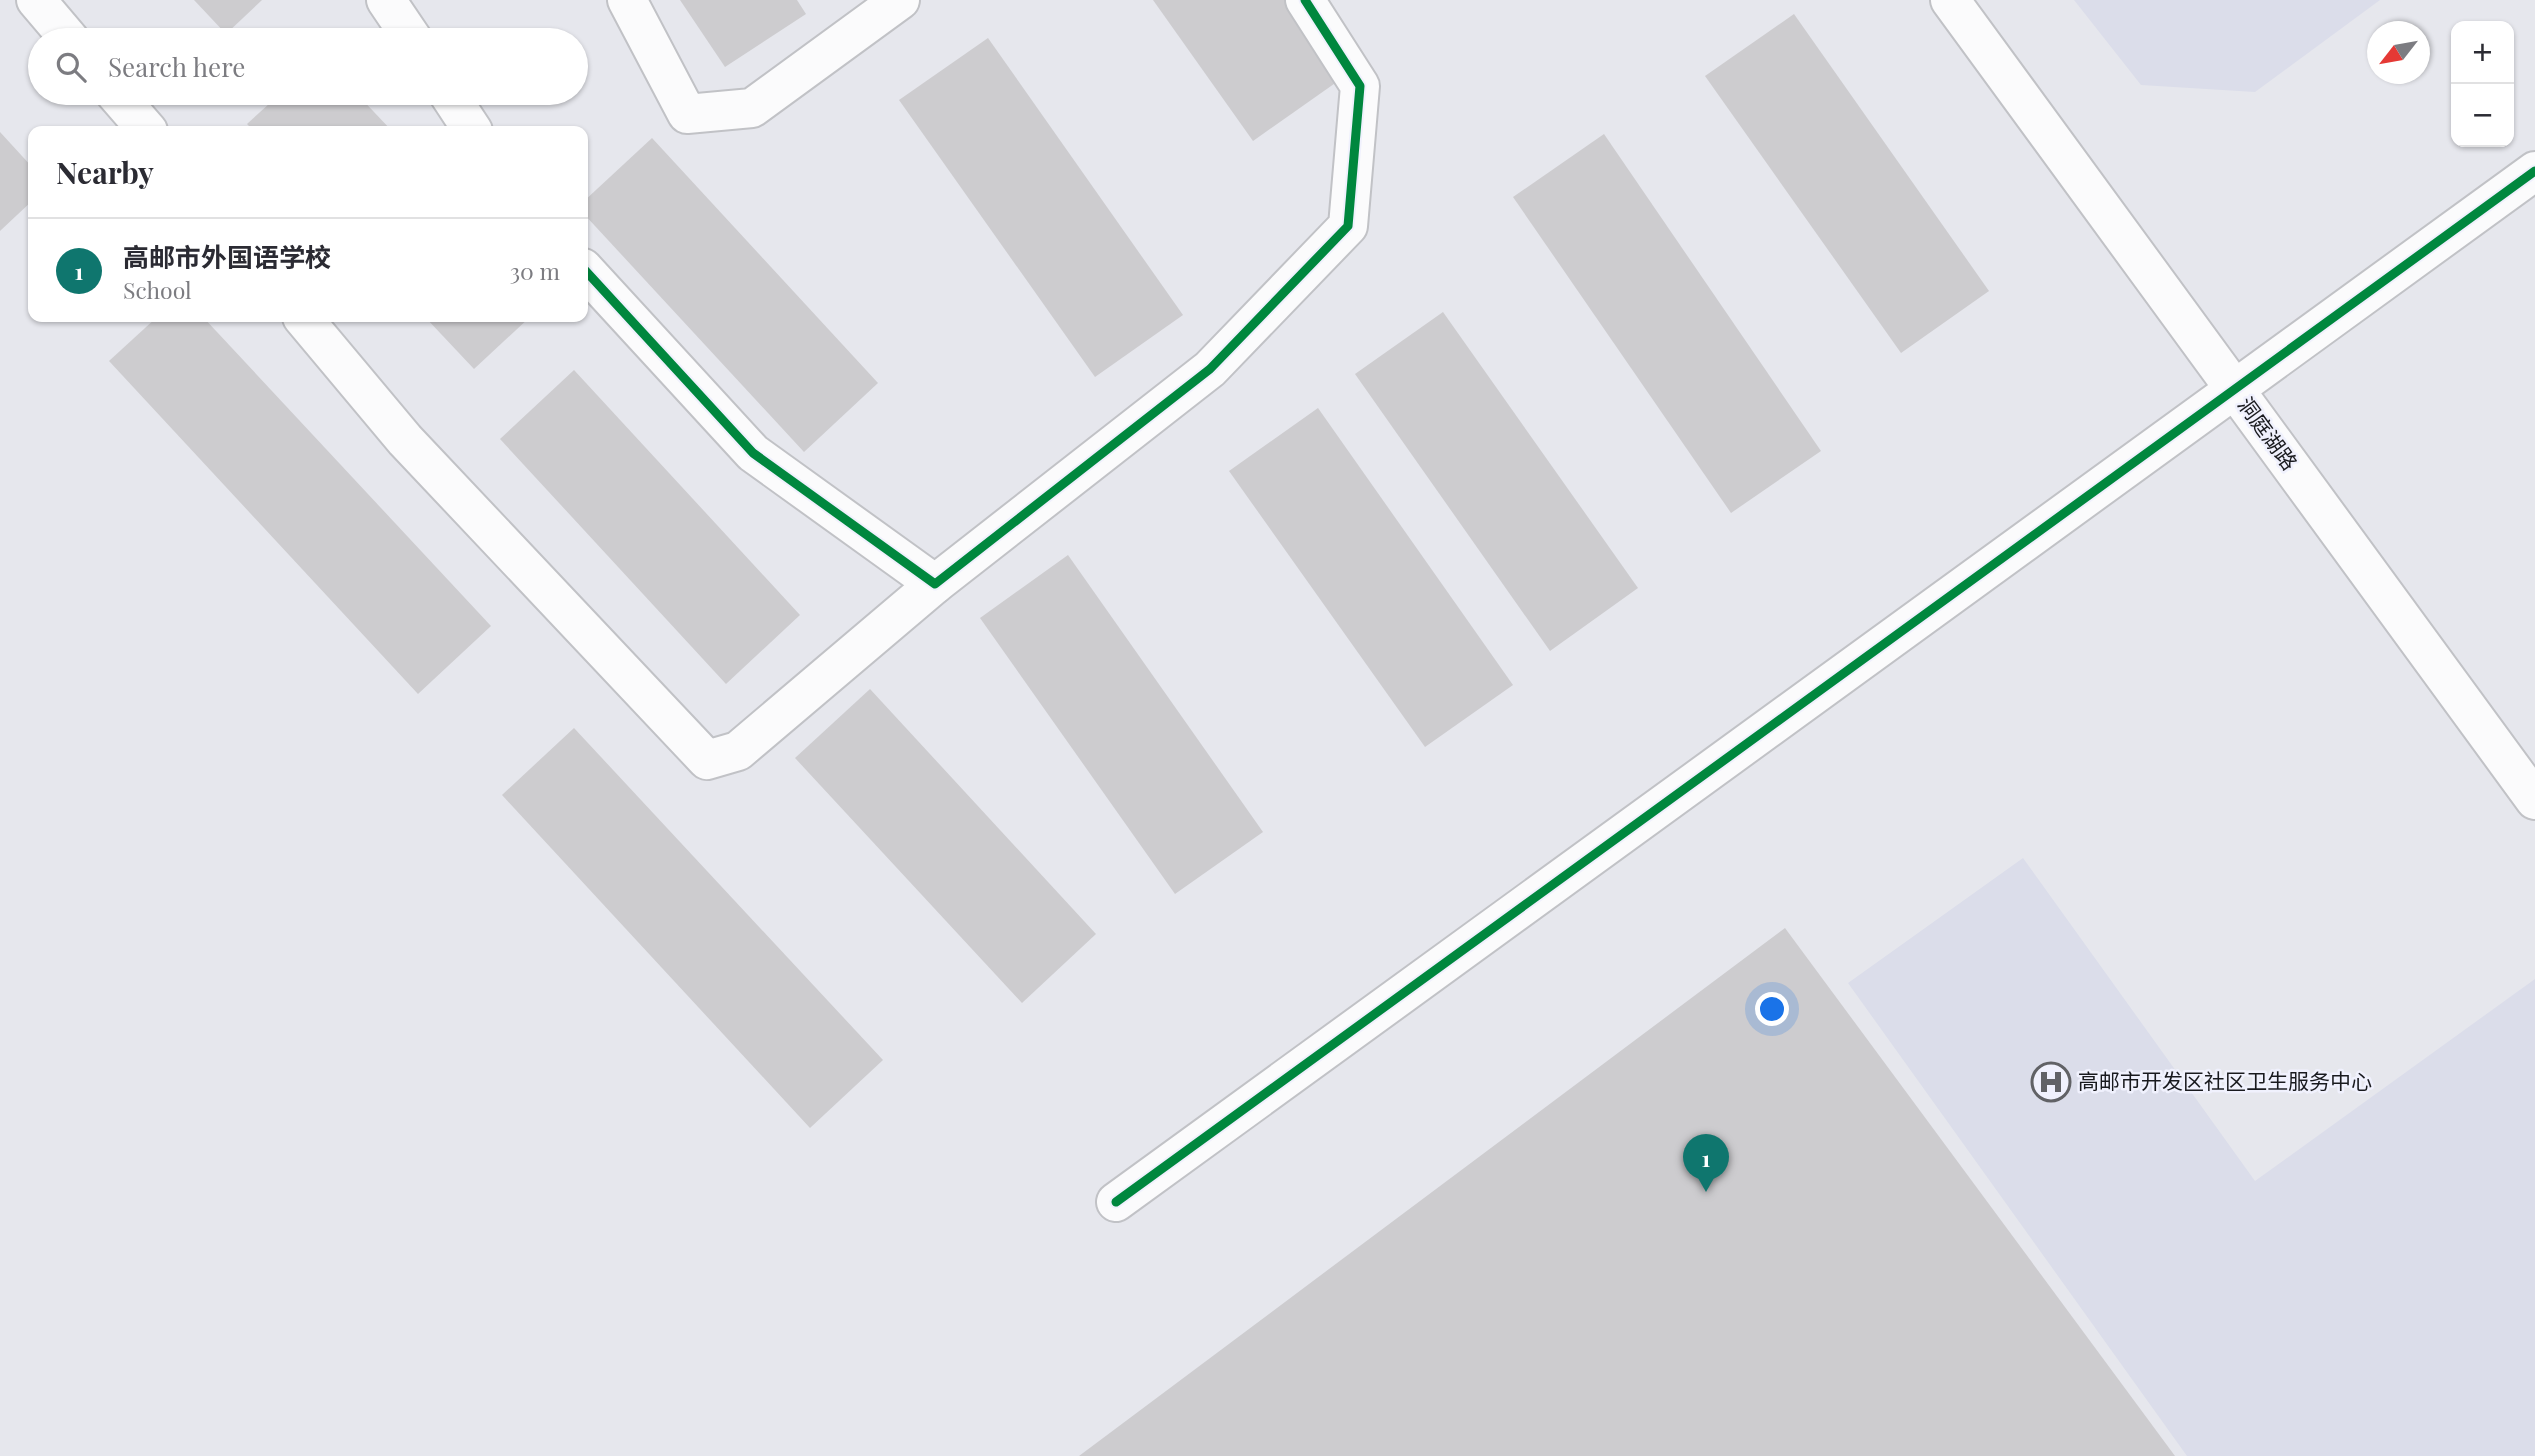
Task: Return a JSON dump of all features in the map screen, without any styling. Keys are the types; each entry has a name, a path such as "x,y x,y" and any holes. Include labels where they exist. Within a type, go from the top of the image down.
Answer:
{"street":[{"path":"36,0 60,28"},
{"path":"386,0 405,28"},
{"path":"627,0 687,114 752,108 900,0"},
{"path":"306,322 405,440 708,760 738,751 935,584 1210,369 1348,226 1360,86 1304,0"},
{"name":"洞庭湖路","path":"1950,0 2535,800"},
{"path":"125,105 144,126"},
{"path":"456,105 470,126"},
{"path":"1115,1202 2535,171"},
{"path":"588,273 753,453 935,584"}],"shaded area":[{"path":"2074,0 2380,0 2255,92 2141,85"},
{"name":"高邮市开发区社区卫生服务中心","path":"2023,858 2255,1181 2535,979 2535,1456 2187,1456 1848,983"}],"building":[{"path":"194,0 262,0 232,28 220,28"},
{"path":"680,0 797,0 806,14 725,67"},
{"path":"1153,0 1285,0 1341,79 1253,141"},
{"path":"1794,14 1989,291 1901,353 1705,76"},
{"path":"988,38 1183,315 1095,377 899,100"},
{"path":"268,105 367,105 387,126 249,126 247,124"},
{"path":"0,132 28,163 28,205 0,231"},
{"path":"1604,134 1821,451 1731,513 1513,197"},
{"path":"652,138 878,383 804,452 588,218 588,197"},
{"path":"1443,312 1638,588 1550,651 1355,374"},
{"path":"152,322 208,322 491,626 418,694 109,361"},
{"path":"430,322 525,322 474,369"},
{"path":"574,370 800,615 726,684 500,439"},
{"path":"1318,408 1513,685 1425,747 1229,471"},
{"path":"1068,555 1263,832 1175,894 980,618"},
{"path":"870,689 1096,934 1022,1003 795,758"},
{"path":"574,728 883,1060 810,1128 502,795"},
{"path":"1785,928 2175,1456 1079,1456"}],"cycle path":[{"path":"588,273 753,453 935,584 1210,369 1348,226 1360,86 1305,0"},
{"path":"1116,1202 2535,171"}],"place":[{"name":"高邮市开发区社区卫生服务中心","path":"2051,1082"},
{"name":"高邮市外国语学校","path":"1706,1192"}]}
